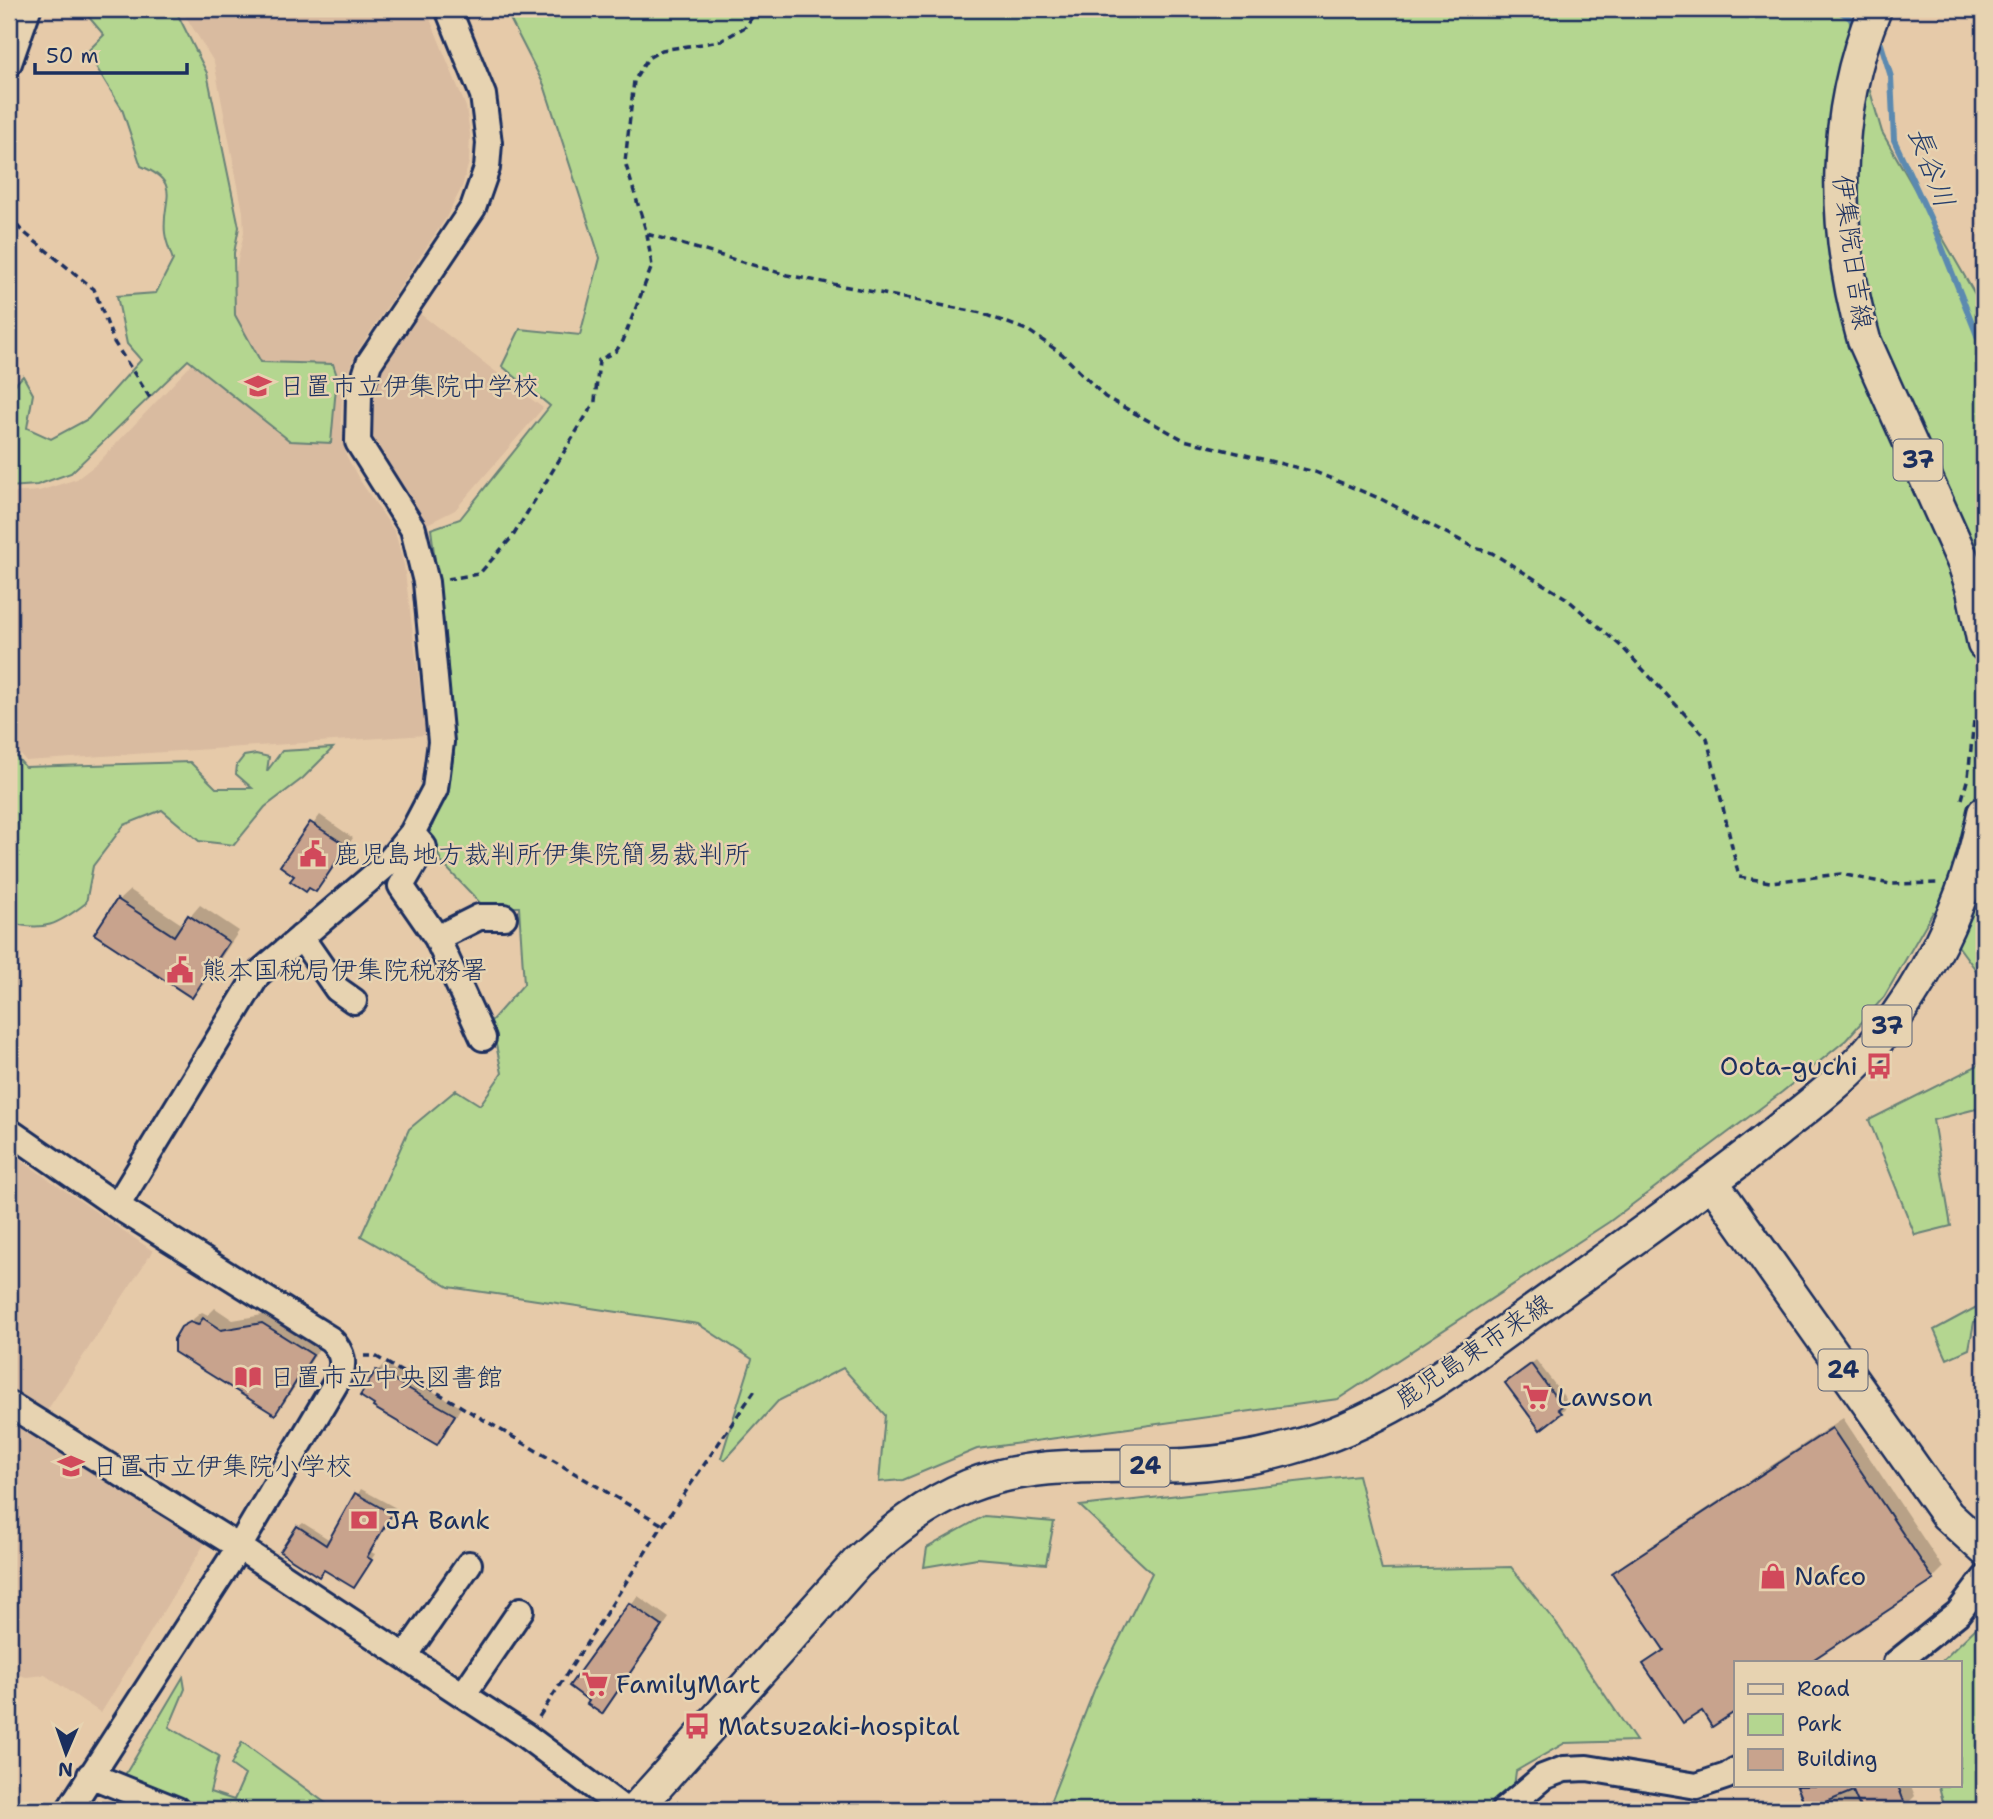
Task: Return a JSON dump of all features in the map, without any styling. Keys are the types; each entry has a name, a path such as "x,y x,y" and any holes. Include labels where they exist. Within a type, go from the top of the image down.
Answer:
{"main road":[{"name":"伊集院日吉線","path":"1875,9 1863,36 1846,102 1840,153 1842,207 1855,309 1864,341 1964,563 1973,590 1984,644"},
{"name":"37","path":"1712,1182 1835,1085 1865,1054 1900,1010 1927,968 1951,921 1970,874 1972,809"},
{"name":"24","path":"1712,1182 1924,1484 1947,1515 1984,1549"},
{"name":"鹿児島東市来線","path":"635,1810 857,1563 891,1532 928,1507 971,1485 1011,1474 1054,1468 1185,1465 1241,1460 1294,1447 1343,1430 1395,1406 1443,1377 1712,1182"}],"street":[{"path":"9,63 28,9"},
{"path":"117,1206 258,974 385,866 412,833 435,789 441,742 426,582 413,529 358,442 359,395 369,363 473,208 487,169 489,144 483,95 448,9"},
{"path":"412,833 424,847 401,886 437,938 483,1038"},
{"path":"437,938 479,916 504,917"},
{"path":"301,937 337,989 354,1002"},
{"path":"9,1131 117,1206 330,1339 343,1357 337,1381 239,1548 69,1810"},
{"path":"9,1404 239,1548 526,1736 625,1810"},
{"path":"405,1657 469,1564"},
{"path":"1898,1661 1958,1613 1984,1580"},
{"path":"463,1695 521,1610"},
{"path":"1504,1810 1543,1777 1564,1769 1587,1768 1697,1786 1734,1771"},
{"path":"90,1775 177,1810"}],"path":[{"path":"426,582 479,574 513,536 595,401 599,360 616,351 623,341 652,266 647,234 625,162 634,81 648,58 662,50 721,41 745,27 758,9"},
{"path":"9,216 20,230 94,289 114,342 152,401"},
{"path":"647,234 788,275 981,313 1029,331 1062,354 1105,397 1184,440 1315,472 1381,499 1475,548 1492,553 1566,598 1622,647 1707,738 1739,877 1770,883 1841,874 1891,884 1936,884 1940,871"},
{"path":"1972,809 1968,777 1974,720 1984,716"},
{"path":"1984,935 1980,953 1984,977"},
{"path":"343,1357 375,1356 663,1525"},
{"path":"526,1736 663,1525 757,1387"}],"shaded area":[{"name":"日置市立伊集院中学校","path":"181,9 426,9 466,107 470,134 469,162 462,187 446,218 357,352 347,373 342,398 341,421 346,455 395,532 404,565 426,735 26,761 9,741 9,493 39,491 77,479 98,463 193,363 235,272 244,233 243,212 214,62"},
{"path":"419,313 543,408 455,510 425,525 375,446 370,431 372,392 381,370"},
{"name":"日置市立伊集院小学校","path":"9,1152 153,1251 46,1412 219,1520 101,1713 45,1675 26,1677 9,1671"}],"green space":[{"path":"82,9 175,9 207,73 239,227 234,253 235,315 261,362 333,364 337,376 331,443 290,441 188,360 71,473 37,485 9,487 9,391 23,376 33,394 27,428 51,439 88,419 141,360 127,344 117,296 156,293 173,260 165,233 168,194 166,186 162,179 141,166 122,109 87,52 104,35"},
{"path":"505,9 1846,9 1882,132 1984,310 1984,981 1933,912 1884,997 1846,1040 1782,1092 1609,1222 1338,1399 977,1449 903,1480 879,1482 885,1415 843,1368 778,1401 725,1460 721,1458 752,1359 698,1324 449,1287 361,1236 409,1129 456,1090 480,1105 502,1073 491,1021 524,984 519,907 484,907 442,863 429,834 446,791 454,756 447,655 431,529 460,519 550,406 502,366 520,329 580,335 600,258 544,85"},
{"path":"9,748 25,767 190,762 216,788 252,788 236,774 237,765 244,756 256,754 269,757 267,771 282,751 333,748 303,778 265,807 234,845 199,841 162,810 124,825 93,866 86,903 50,925 32,927 9,922"},
{"path":"1984,1062 1984,1131 1976,1109 1933,1120 1951,1226 1915,1235 1869,1120"},
{"path":"1984,1303 1984,1319 1974,1322 1969,1349 1947,1359 1934,1330"},
{"path":"1358,1475 1382,1570 1511,1567 1559,1627 1636,1741 1565,1743 1516,1771 1511,1810 1047,1810 1095,1688 1152,1573 1080,1506"},
{"path":"984,1516 1054,1522 1046,1564 977,1558 924,1567 927,1548"},
{"path":"1977,1627 1984,1627 1984,1810 1945,1810 1939,1787 1962,1787 1962,1661 1942,1661"},
{"path":"183,1677 185,1689 169,1727 219,1756 210,1792 234,1800 245,1775 231,1765 242,1742 335,1810 205,1810 122,1780"}],"building":[{"path":"310,822 347,846 316,892 309,888 306,892 290,881 294,876 280,866"},
{"name":"熊本国税局伊集院税務署","path":"117,899 174,936 188,915 229,942 192,998 94,934"},
{"path":"203,1318 221,1330 262,1323 313,1355 275,1415 174,1352 174,1339 181,1327 190,1322 198,1325"},
{"path":"1531,1364 1562,1406 1558,1409 1562,1413 1540,1430 1505,1383"},
{"path":"376,1370 455,1415 437,1445 373,1407 374,1405 360,1396"},
{"name":"Nafco","path":"1832,1428 1934,1580 1811,1661 1734,1661 1734,1712 1712,1727 1702,1711 1683,1723 1643,1664 1664,1650 1612,1573"},
{"path":"355,1493 392,1514 367,1557 372,1560 354,1588 324,1570 319,1577 280,1552 297,1526 326,1545"},
{"path":"629,1603 662,1626 602,1714 569,1686"},
{"path":"1797,1787 1898,1787 1906,1807 1897,1810 1861,1810 1853,1791 1807,1810"}],"waterway":[{"name":"長谷川","path":"1836,9 1861,25"},
{"name":"長谷川","path":"1876,39 1881,44 1891,77 1894,140 1932,222 1984,353"}],"place":[{"name":"日置市立伊集院中学校","path":"258,386"},
{"name":"鹿児島地方裁判所伊集院簡易裁判所","path":"313,854"},
{"name":"熊本国税局伊集院税務署","path":"180,970"},
{"name":"Oota-guchi","path":"1879,1066"},
{"name":"日置市立中央図書館","path":"248,1377"},
{"name":"Lawson","path":"1536,1397"},
{"name":"日置市立伊集院小学校","path":"71,1466"},
{"name":"JA Bank","path":"364,1520"},
{"name":"Nafco","path":"1773,1576"},
{"name":"FamilyMart","path":"595,1684"},
{"name":"Matsuzaki-hospital","path":"697,1726"}]}
